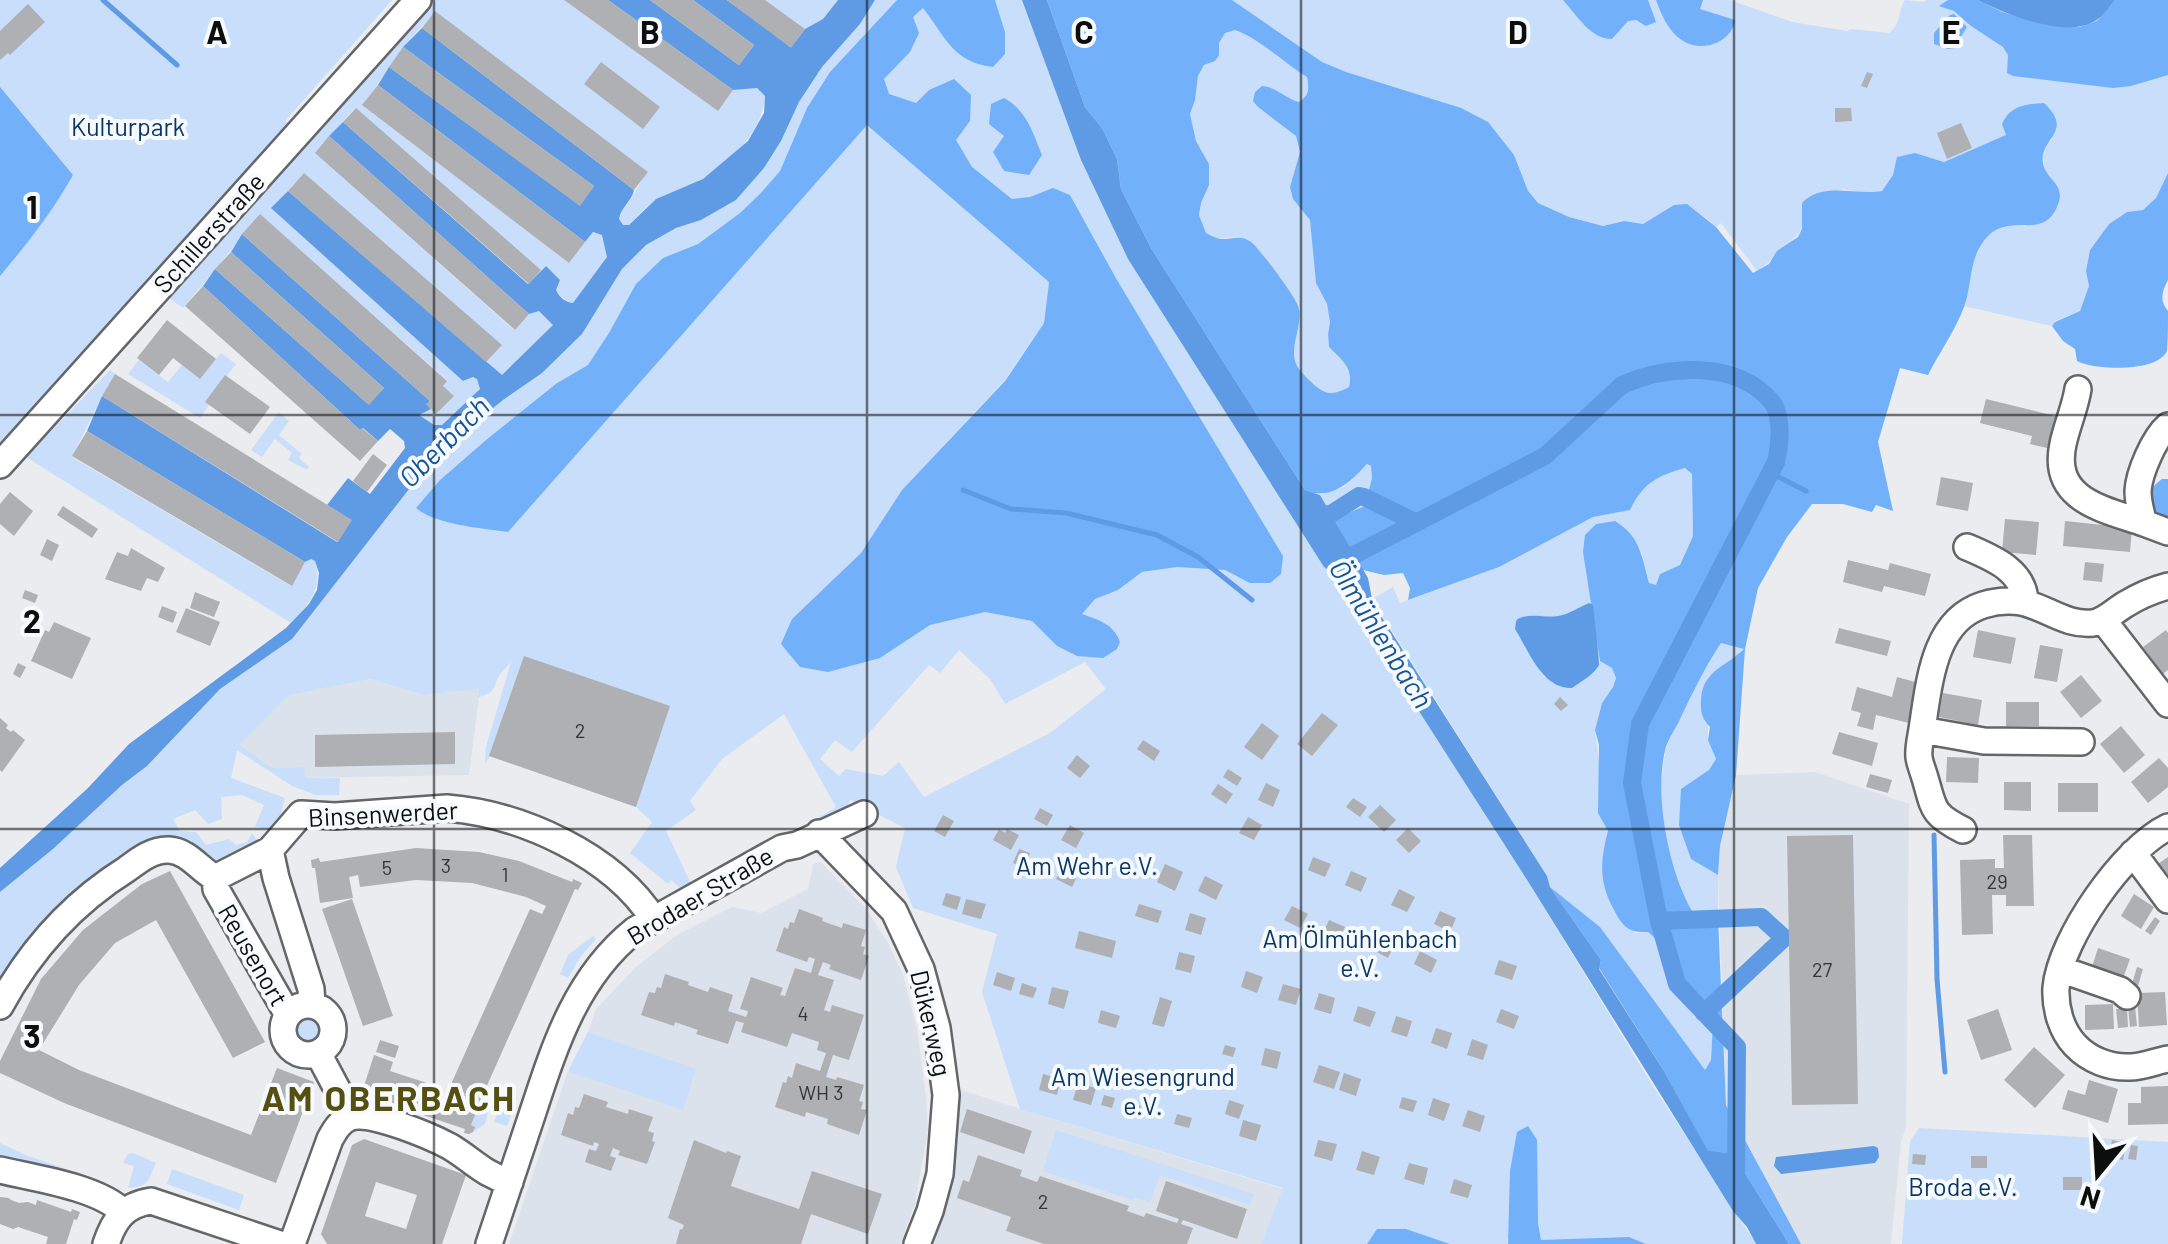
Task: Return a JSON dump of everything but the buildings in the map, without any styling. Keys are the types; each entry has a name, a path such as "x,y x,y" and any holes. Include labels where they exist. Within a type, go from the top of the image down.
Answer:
{"street":[{"name":"Schillerstraße","path":"0,465 418,0"},
{"path":"2078,390 2060,458 2072,491 2082,500 2156,528"},
{"path":"2156,528 2138,496 2139,484 2154,444 2168,426"},
{"path":"1967,547 2011,571 2024,588 2025,603"},
{"path":"1963,830 1936,812 1917,759 1937,655 1948,628 1980,606 2008,600 2074,622 2095,622 2138,597 2168,586"},
{"path":"2103,620 2168,704"},
{"path":"1922,730 1984,741 2081,742"},
{"name":"Binsenwerder","path":"270,850 302,814 335,816 465,809 552,836 606,868 642,900 654,920"},
{"name":"Brodaer Straße","path":"490,1244 554,1050 567,1017 596,968 621,942 654,920 782,848 864,814"},
{"path":"2168,827 2156,832 2113,874 2095,898 2060,969 2056,990 2059,1017 2068,1038 2081,1052 2112,1066 2132,1067 2168,1059"},
{"name":"Dükerweg","path":"820,833 894,912 921,970 937,1028 946,1095 940,1174 917,1244"},
{"path":"0,1006 19,972 48,936 97,888 149,854 162,850 183,852 215,878"},
{"name":"Reusenort","path":"300,1010 216,890 215,878 270,850 310,989 300,1010 283,1031 289,1046 303,1054 318,1053 330,1042 333,1026 326,1012 300,1010"},
{"path":"2134,854 2168,900"},
{"path":"2060,969 2127,996"},
{"name":"Reusenort","path":"318,1053 352,1117"},
{"path":"292,1244 330,1139 337,1127 352,1117 370,1116 434,1139 486,1173 510,1182"},
{"path":"0,1170 114,1197 158,1202 280,1244"},
{"path":"106,1244 112,1228 114,1197"}],"shaded area":[{"path":"897,0 995,0 1005,32 1005,54 993,67 959,54 923,8 913,17 919,33 910,52 884,79 889,94 916,103 929,90 954,79 971,95 970,121 956,140 972,167 1012,199 1053,188 1070,195 1283,556 1281,574 1270,583 1250,583 1225,570 1177,567 1142,572 1118,590 1095,599 1082,614 1104,623 1120,642 1117,649 1103,658 1077,656 1057,646 1032,621 985,612 930,625 880,658 828,672 800,667 781,644 792,619 861,553 902,490 1005,381 1044,323 1049,282 867,125 508,532 447,522 416,508 440,480 486,440 557,383 588,365 636,284 663,258 698,244 761,193 780,171 807,108 830,72"},
{"path":"1047,0 1232,0 1322,62 1461,108 1488,122 1514,155 1528,191 1538,203 1603,226 1624,221 1643,224 1674,205 1687,204 1716,227 1753,273 1798,237 1802,229 1802,203 1810,196 1830,191 1882,191 1893,175 1897,157 1915,153 1944,162 2006,135 2002,124 2019,107 2044,103 2053,113 2056,128 2043,154 2043,163 2059,189 2055,211 2041,223 2006,227 1988,236 1974,261 1960,316 1928,375 1900,368 1878,442 1893,511 1876,505 1872,512 1843,504 1812,504 1787,537 1758,588 1745,649 1736,775 1720,846 1718,875 1691,859 1679,825 1681,789 1709,770 1716,759 1708,740 1710,727 1701,712 1704,685 1744,649 1721,643 1666,747 1661,787 1666,833 1677,878 1694,914 1718,917 1726,1105 1801,1244 1789,1244 1738,1162 1728,1153 1708,1152 1664,1071 1599,968 1601,960 1550,887 1600,927 1705,1070 1711,1060 1713,1022 1677,984 1667,949 1648,932 1631,930 1623,924 1605,889 1602,861 1608,831 1598,813 1599,745 1595,730 1602,703 1616,678 1612,668 1600,661 1583,552 1585,535 1596,524 1615,521 1635,540 1649,583 1656,585 1660,574 1680,565 1693,536 1692,474 1685,468 1666,474 1646,487 1630,510 1593,517 1499,567 1408,600 1410,588 1403,573 1384,575 1363,570 1335,521 1365,506 1371,466 1367,464 1345,485 1330,492 1305,490 1151,248 1121,189 1117,159 1102,128 1085,107","holes":["1235,30 1307,77 1308,91 1299,102 1262,86 1253,101 1296,136 1300,152 1290,187 1293,199 1310,220 1316,283 1327,304 1330,322 1329,347 1350,375 1349,387 1336,392 1318,388 1296,365 1298,306 1269,262 1247,240 1220,239 1206,233 1199,215 1209,185 1209,164 1196,141 1190,114 1198,76 1204,65 1219,55 1219,43 1225,33"]},
{"path":"1563,0 1648,0 1656,22 1646,26 1636,20 1628,21 1612,39 1604,38 1584,25"},
{"path":"1656,0 1703,0 1700,9 1735,20 1733,28 1715,43 1691,44 1669,28"},
{"path":"1948,0 1978,0 2002,12 2046,24 2080,27 2097,21 2115,0 2168,0 2168,75 2113,88 2013,76 2007,73 2008,55 2003,47 1954,11 1939,6"},
{"path":"1954,14 1967,27 1954,48 1934,44 1934,33"},
{"path":"0,87 73,175 0,276"},
{"path":"1004,98 1023,115 1042,155 1029,175 1004,171 993,152 1004,136 989,124 991,104"},
{"path":"2168,173 2168,280 2162,296 2168,311 2167,351 2161,358 2139,366 2110,368 2077,361 2075,349 2052,326 2080,311 2089,286 2086,271 2090,250 2109,224 2127,212 2143,210 2156,198"},
{"path":"2162,479 2168,479 2168,524 2150,511 2150,493"},
{"path":"371,679 424,695 480,689 469,775 304,778 303,767 272,768 238,745 289,695"},
{"path":"1815,772 1909,804 1906,1128 1901,1141 1891,1244 1801,1244 1726,1105 1718,875 1720,846 1736,775"},
{"path":"821,862 866,909 887,941 903,975 917,1029 928,1129 915,1204 900,1244 509,1244 568,1071 596,1009 636,967 677,935 732,907 761,913 808,889 813,864"},
{"path":"952,1087 1283,1189 1261,1244 924,1244"},
{"path":"1528,1126 1537,1140 1541,1240 1629,1237 1646,1244 1508,1244 1510,1171 1517,1132"},
{"path":"1377,1229 1406,1229 1450,1244 1367,1244"}],"green space":[{"name":"Kulturpark","path":"0,0 392,0 285,121 295,131 0,453"},
{"path":"436,0 564,0 718,110 733,90 757,88 765,96 752,134 734,155 701,180 658,198 629,225 623,225 621,213 647,172 435,12 403,47 363,106 568,262 593,232 602,235 608,257 574,303 568,301 556,289 545,266 541,270 355,108 315,153 514,330 529,314 539,310 554,324 502,376 486,362 501,345 303,174 272,208 463,381 477,378 480,389 442,425 434,425 418,415 431,409 437,413 453,396 443,386 447,380 260,215 183,308 169,298"},
{"path":"765,0 838,0 823,19 805,29"},
{"path":"875,0 897,0 830,72 807,108 780,171 762,193 698,244 663,258 588,365 557,383 486,440 440,480 417,509 508,532 867,124 1049,281 1044,323 1004,381 902,490 861,553 792,619 879,658 930,625 985,612 1032,621 1057,646 1077,656 1081,614 1095,598 1118,590 1142,572 1177,567 1225,570 1251,583 1281,574 1282,555 1070,195 1063,192 1085,250 1014,393 1061,288 870,110 911,0 1005,32 995,0 1022,0 1081,160 1128,259 1324,566 1340,577 1383,655 1756,1244 1541,1240 1538,1223 1507,1239 1508,1244 1450,1244 1406,1229 1378,1229 1367,1244 1261,1244 1283,1188 1020,1109 982,992 997,934 913,908 896,867 905,828 850,800 838,814 806,825 836,807 784,714 722,759 690,801 696,810 666,831 693,888 685,892 671,880 668,884 630,853 652,822 636,807 490,756 485,764 486,747 511,662 492,691 479,697 479,689 424,695 371,679 289,695 239,745 272,768 304,767 305,778 340,778 339,795 316,795 292,786 237,750 231,778 285,798 277,830 255,827 264,805 242,795 221,797 222,819 208,824 195,810 173,819 180,831 196,832 206,845 229,839 236,845 247,842 252,833 257,840 218,863 202,854 191,839 183,853 97,887 0,1006 0,892 147,766 220,689 292,638 413,484 457,437 542,373 582,334 622,269 646,245 736,200 764,168 822,67 860,24","holes":["959,650 990,679 1005,704 1085,662 1106,689 1050,733 924,797 899,762 883,776 846,769 839,776 820,759 835,740 852,752 929,665 940,673"]},
{"path":"1232,0 1730,0 1792,22 1889,33 1896,26 1905,0 2168,0 2168,173 2156,198 2143,210 2127,212 2109,224 2090,250 2086,271 2089,286 2080,311 2052,326 1964,306 1974,262 1986,238 2009,226 2026,227 2043,177 2044,154 2053,138 2007,135 1944,162 1915,153 1882,191 1868,194 1843,189 1802,204 1801,230 1757,271 1721,223 1716,227 1705,217 1674,205 1643,224 1624,221 1603,226 1538,203 1528,192 1514,155 1322,62"},
{"path":"1235,30 1307,77 1307,98 1299,102 1267,87 1255,92 1258,107 1296,136 1300,152 1290,187 1293,199 1310,219 1316,283 1327,304 1330,322 1329,347 1347,364 1352,376 1349,387 1335,393 1322,391 1297,368 1294,349 1300,319 1239,237 1218,239 1206,233 1199,215 1209,185 1209,164 1196,141 1190,114 1198,76 1204,65 1215,61 1225,32"},
{"path":"221,353 236,364 206,401 209,405 200,418 128,374 139,360 168,382 182,365 200,379"},
{"path":"110,370 115,374 72,457 291,586 305,562 315,561 316,588 291,623 26,457"},
{"path":"279,412 289,421 279,435 302,454 299,458 309,467 307,470 288,460 292,453 275,439 262,457 251,450"},
{"path":"1367,464 1371,466 1372,478 1365,506 1335,521 1320,495 1344,487"},
{"path":"1685,468 1692,474 1693,536 1680,565 1660,574 1656,585 1649,584 1641,550 1583,552 1593,605 1589,603 1557,617 1525,619 1515,623 1515,629 1544,677 1597,669 1600,661 1612,668 1616,678 1602,703 1595,730 1608,831 1603,850 1635,933 1648,932 1667,949 1677,984 1713,1023 1711,1060 1704,1071 1600,927 1550,887 1547,876 1372,599 1393,587 1400,603 1499,567 1593,517 1629,510 1652,482"},
{"path":"1721,643 1745,649 1708,677 1708,740 1716,759 1709,770 1691,859 1718,875 1718,917 1693,915 1684,898 1666,833 1662,787 1667,747"},
{"path":"593,936 596,939 568,978 560,974 568,955"},
{"path":"308,1010 321,1016 327,1029 321,1042 308,1048 295,1042 289,1029 295,1016"},
{"path":"588,1032 696,1069 683,1110 568,1071"},
{"path":"497,1091 485,1124 473,1132 475,1127 471,1125 484,1092"},
{"path":"505,1092 517,1097 507,1126 494,1122"},
{"name":"Broda e.V.","path":"1919,1128 2168,1142 2168,1244 1902,1244 1910,1141"},
{"path":"1056,1130 1254,1194 1250,1205 1160,1175 1150,1202 1043,1171"},
{"path":"0,1143 105,1182 103,1187 0,1158"},
{"path":"133,1153 156,1163 144,1184 128,1188 134,1166 123,1163"},
{"path":"172,1169 244,1195 239,1210 167,1184"}],"water":[{"name":"Oberbach","path":"608,0 650,0 739,65 754,45 693,0 727,0 791,47 838,0 875,0 860,24 822,67 764,168 736,200 646,245 622,269 582,334 542,373 457,437 413,484 292,639 220,689 147,766 0,892 0,868 88,788 129,744 286,628 317,590 319,573 315,561 305,562 87,431 102,396 337,542 351,520 327,505 348,478 370,494 405,448 404,441 390,429 378,441 363,428 360,430 203,286 215,269 368,404 384,388 231,252 242,234 430,401 427,404 431,409 419,415 434,425 442,425 480,389 477,379 463,381 271,208 288,191 502,375 553,325 539,311 529,314 329,136 343,122 528,284 546,266 560,280 556,290 568,302 573,303 607,257 602,235 593,232 585,242 378,85 389,67 580,205 594,186 403,47 422,28 634,190 620,215 623,225 629,225 656,199 703,179 748,141 764,113 765,96 757,88 733,90"},
{"name":"Ölmühlenbach","path":"1022,0 1047,0 1085,107 1102,128 1117,159 1121,189 1151,248 1305,490 1320,495 1368,578 1378,611 1547,876 1550,887 1601,960 1599,969 1664,1071 1708,1151 1728,1153 1738,1162 1789,1244 1756,1244 1733,1211 1383,655 1340,578 1324,567 1128,259 1081,160"},
{"path":"1978,0 2115,0 2096,20 2067,27 2019,17"},
{"path":"1589,603 1593,605 1599,665 1572,688 1562,687 1544,676 1515,629 1516,622 1527,616 1562,615"},
{"path":"1874,1146 1879,1157 1875,1163 1781,1174 1774,1166 1776,1157"}],"waterway":[{"path":"103,0 177,65"},
{"name":"Ölmühlenbach","path":"1336,556 1354,555 1545,456 1622,385 1640,378 1679,370 1720,373 1756,388 1775,407 1780,431 1776,462 1640,724 1632,783 1659,921 1677,984 1737,1047 1736,1184"},
{"path":"1771,473 1806,491"},
{"path":"963,490 1011,509 1066,513 1157,535 1198,557 1252,600"},
{"path":"1312,516 1331,514 1359,496 1419,521"},
{"path":"1934,835 1937,979 1945,1072"},
{"path":"1659,921 1761,917 1784,938 1704,1013"}],"district":[{"name":"AM OBERBACH","path":"389,1099"}],"park label":[{"name":"Am Wehr e.V.","path":"1087,866"},
{"name":"Am Ölmühlenbach e.V.","path":"1360,954"},
{"name":"Am Wiesengrund e.V.","path":"1143,1092"}]}
